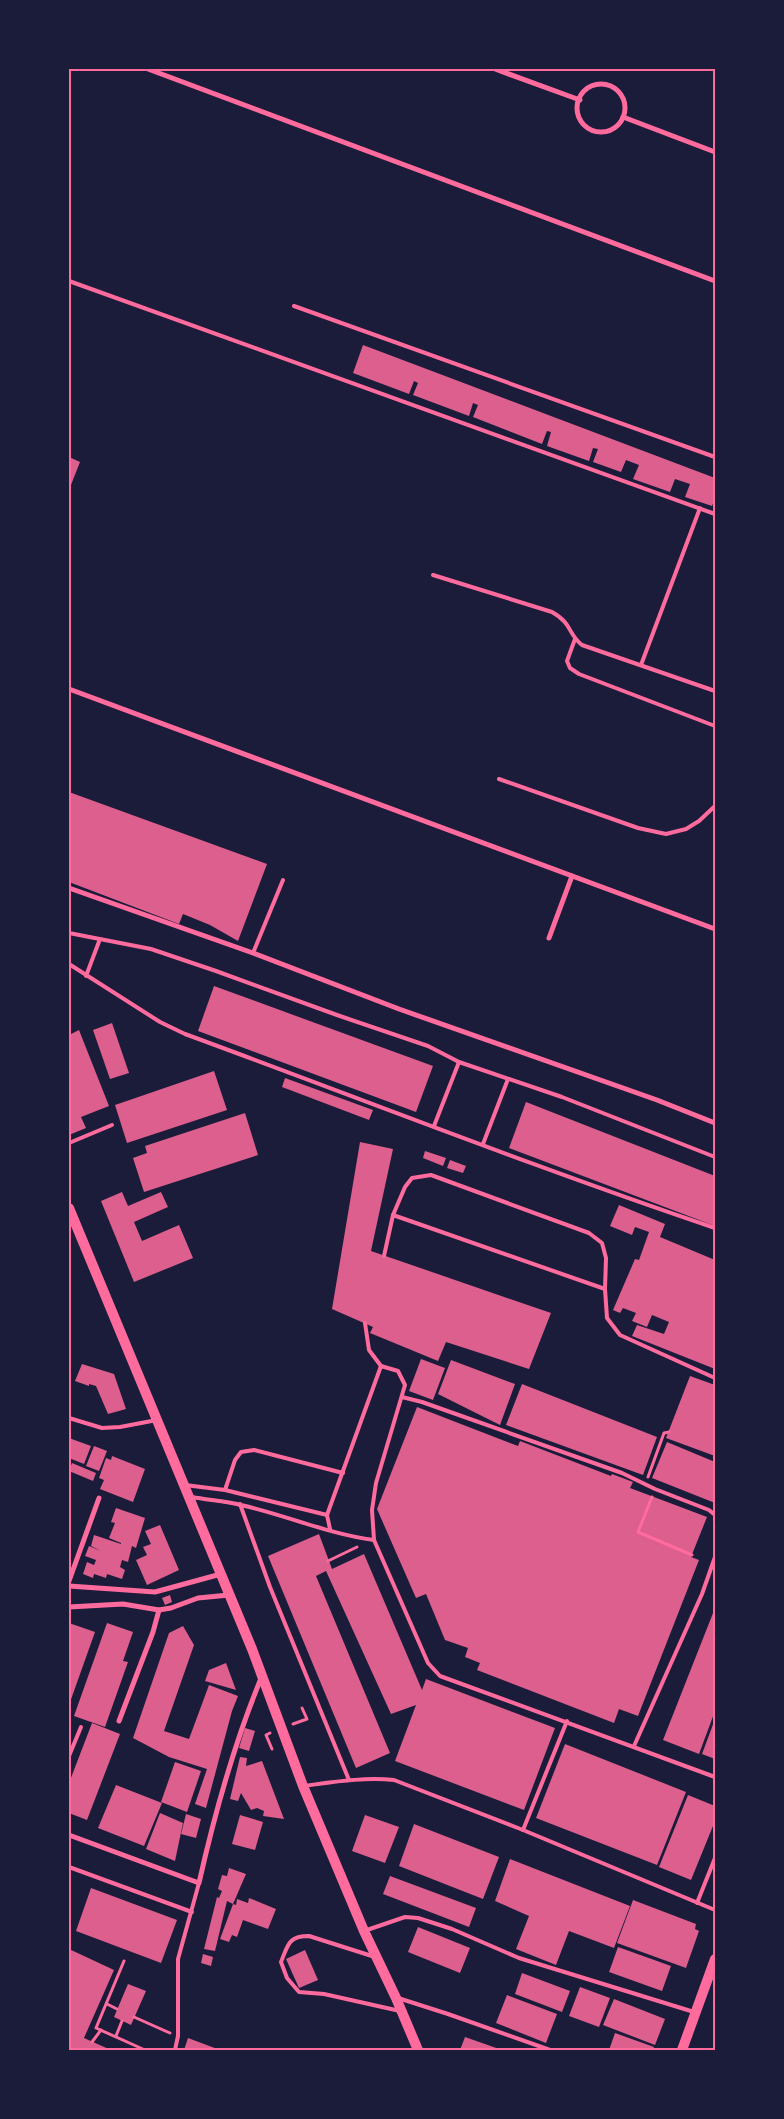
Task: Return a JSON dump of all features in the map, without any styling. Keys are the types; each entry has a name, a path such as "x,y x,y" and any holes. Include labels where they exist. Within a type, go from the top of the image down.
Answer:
{"main road":[{"path":"69,1208 221,1574 303,1786 364,1931 402,2011 418,2050"},
{"path":"682,2050 715,1959"}],"street":[{"path":"148,69 715,282"},
{"path":"495,69 580,100"},
{"path":"608,85 621,94 625,110 623,117 613,129 598,132 591,130 580,119 578,112 580,100 586,90 592,86 608,85"},
{"path":"623,117 715,152"},
{"path":"69,688 715,929"},
{"path":"549,938 572,876"},
{"path":"69,888 253,953 715,1123"},
{"path":"69,1581 99,1498"},
{"path":"69,1586 155,1592 221,1574"},
{"path":"69,1607 123,1604 159,1610 171,1608 198,1598 229,1595"},
{"path":"119,1722 153,1632 159,1610"},
{"path":"69,1835 199,1883 218,1803 245,1716 262,1676"}],"lane":[{"path":"69,281 715,514"},
{"path":"294,306 715,457"},
{"path":"641,665 700,508"},
{"path":"433,575 552,612 564,618 575,639 582,645 715,690"},
{"path":"575,639 567,661 570,668 579,674 715,726"},
{"path":"498,779 638,828 666,834 686,829 700,821 715,806"},
{"path":"253,953 283,880"},
{"path":"69,932 151,949 216,971 428,1046 459,1062 562,1097 715,1157"},
{"path":"86,976 100,939"},
{"path":"69,964 160,1022 186,1034 483,1144 578,1182 715,1228"},
{"path":"434,1126 459,1062"},
{"path":"483,1144 508,1079"},
{"path":"69,1143 112,1125"},
{"path":"384,1256 393,1215 405,1186 412,1178 431,1175 590,1233 602,1243 606,1258 607,1318 620,1335 715,1378"},
{"path":"393,1215 605,1288"},
{"path":"365,1324 370,1350 381,1366 398,1371 405,1385 376,1483 372,1510 374,1540 428,1664 440,1676 715,1776"},
{"path":"330,1529 327,1515 381,1366"},
{"path":"402,1397 422,1402 622,1473 709,1510 715,1515"},
{"path":"69,1418 102,1428 120,1427 157,1420"},
{"path":"225,1490 234,1460 241,1452 254,1450 343,1473"},
{"path":"183,1484 225,1490 327,1515"},
{"path":"188,1497 240,1504 330,1529 346,1536 374,1540"},
{"path":"240,1504 270,1587 349,1780"},
{"path":"634,1746 702,1594 715,1557"},
{"path":"523,1830 567,1721"},
{"path":"69,1756 81,1726"},
{"path":"303,1786 377,1778 394,1780 523,1830 715,1910"},
{"path":"697,1903 715,1858"},
{"path":"69,1867 192,1912"},
{"path":"175,2050 178,2036 178,1959 199,1883"},
{"path":"364,1931 405,1917 418,1918 452,1929 520,1958 696,2013"},
{"path":"377,1958 309,1936 298,1936 292,1939 281,1962 287,1978 299,1992 324,1994 402,2011"},
{"path":"396,1998 550,2050"}],"path":[{"path":"645,1484 664,1433 668,1432"},
{"path":"652,1497 638,1532 692,1555"},
{"path":"328,1561 374,1540"},
{"path":"302,1708 307,1719"},
{"path":"266,1735 272,1749"},
{"path":"124,1960 96,2028 145,2050"},
{"path":"107,2004 118,2009"},
{"path":"134,2018 178,2036"},
{"path":"116,2036 122,2021"},
{"path":"92,2042 101,2030"}],"building":[{"path":"363,345 715,478 715,499 712,506 685,497 690,484 675,479 670,492 633,479 639,465 626,460 621,472 593,462 598,449 593,448 589,461 547,446 551,432 547,431 542,444 473,417 478,405 473,403 469,416 413,395 418,383 414,381 409,394 353,373"},
{"path":"69,457 80,462 69,490"},
{"path":"69,792 267,864 238,941 210,925 183,914 179,924 69,882"},
{"path":"214,986 433,1066 416,1112 198,1031"},
{"path":"112,1023 129,1073 110,1079 93,1030"},
{"path":"79,1030 109,1106 81,1117 86,1128 69,1135 69,1035"},
{"path":"214,1071 227,1110 127,1143 115,1105"},
{"path":"285,1078 373,1110 369,1120 282,1087"},
{"path":"526,1102 715,1176 715,1226 509,1148"},
{"path":"245,1113 258,1155 144,1192 133,1158 147,1153 145,1146"},
{"path":"360,1142 393,1149 371,1251 551,1313 529,1369 446,1342 438,1361 370,1333 373,1327 332,1309"},
{"path":"425,1151 446,1158 443,1166 423,1158"},
{"path":"450,1160 466,1166 463,1173 447,1168"},
{"path":"122,1192 128,1206 161,1192 168,1207 134,1222 142,1241 179,1225 193,1258 134,1282 101,1201"},
{"path":"619,1205 665,1224 660,1237 715,1260 715,1369 632,1336 637,1325 664,1334 669,1322 652,1315 647,1327 632,1321 636,1313 623,1308 620,1313 613,1310 635,1259 639,1260 649,1232 635,1227 632,1235 610,1226"},
{"path":"421,1359 445,1368 433,1400 409,1391"},
{"path":"451,1360 515,1384 500,1425 438,1394"},
{"path":"82,1364 114,1374 126,1409 108,1414 96,1386 89,1384 89,1386 75,1381"},
{"path":"690,1376 715,1385 715,1456 666,1438"},
{"path":"522,1384 657,1437 643,1475 506,1425"},
{"path":"417,1407 518,1446 520,1441 611,1476 612,1474 633,1482 630,1488 707,1517 691,1557 699,1560 638,1716 619,1709 614,1723 477,1670 480,1663 465,1657 468,1648 445,1640 426,1594 416,1598 377,1509"},
{"path":"69,1438 91,1446 84,1464 69,1458"},
{"path":"667,1442 715,1462 715,1503 652,1478"},
{"path":"94,1446 107,1451 99,1471 86,1466"},
{"path":"112,1456 145,1469 133,1502 100,1489 104,1480 99,1478 106,1458 111,1460"},
{"path":"72,1463 96,1473 93,1481 69,1471"},
{"path":"116,1508 145,1518 136,1548 132,1546 128,1562 122,1560 120,1567 125,1570 122,1579 107,1574 106,1578 94,1574 93,1578 83,1574 87,1562 94,1565 96,1560 85,1556 89,1546 101,1551 91,1546 94,1535 121,1544 109,1538 115,1523 111,1522"},
{"path":"160,1525 179,1570 147,1585 136,1560 147,1555 143,1547 151,1544 145,1531"},
{"path":"319,1534 332,1569 364,1554 422,1690 426,1679 555,1728 524,1810 395,1761 416,1705 391,1714 326,1571 316,1576 390,1753 356,1768 268,1556"},
{"path":"170,1595 172,1602 165,1605 162,1598"},
{"path":"715,1608 715,1711 699,1754 663,1740"},
{"path":"69,1623 95,1632 69,1705"},
{"path":"107,1623 133,1632 123,1661 128,1662 105,1727 74,1716"},
{"path":"183,1626 194,1645 164,1731 189,1739 209,1685 238,1696 232,1711 206,1808 195,1804 207,1769 169,1757 133,1738 169,1633"},
{"path":"226,1663 236,1690 205,1681 209,1670"},
{"path":"715,1719 715,1759 702,1754"},
{"path":"92,1723 120,1734 87,1820 69,1813 69,1783"},
{"path":"245,1728 255,1731 249,1751 239,1748"},
{"path":"565,1744 686,1792 657,1865 536,1818"},
{"path":"240,1757 247,1758 246,1766 262,1761 284,1819 263,1816 264,1811 257,1808 251,1810 241,1793 238,1801 230,1799"},
{"path":"175,1762 201,1771 187,1812 161,1802"},
{"path":"116,1785 162,1803 144,1846 98,1828"},
{"path":"688,1795 715,1806 715,1821 691,1880 659,1867"},
{"path":"160,1813 183,1823 175,1861 146,1849"},
{"path":"186,1814 201,1819 196,1838 181,1834"},
{"path":"240,1815 263,1822 255,1850 232,1844"},
{"path":"365,1815 399,1827 385,1863 352,1851"},
{"path":"414,1824 499,1857 483,1899 399,1866"},
{"path":"510,1859 630,1906 614,1948 569,1931 556,1965 516,1949 529,1916 495,1901"},
{"path":"229,1868 246,1874 233,1904 227,1901 215,1951 204,1949 217,1897 219,1898 222,1891 218,1889 222,1875 227,1876"},
{"path":"390,1876 476,1908 469,1927 383,1894"},
{"path":"91,1888 177,1920 161,1963 76,1931"},
{"path":"249,1898 276,1909 268,1929 243,1920 237,1937 232,1935 229,1942 220,1939 233,1904 236,1905 237,1899 248,1903"},
{"path":"633,1900 696,1924 695,1929 699,1931 686,1968 617,1943"},
{"path":"418,1927 470,1948 460,1973 408,1952"},
{"path":"618,1947 671,1966 662,1991 609,1972"},
{"path":"69,1949 114,1970 84,2038 111,2050 69,2050"},
{"path":"305,1950 318,1980 299,1988 286,1959"},
{"path":"203,1954 213,1957 211,1966 201,1963"},
{"path":"522,1973 570,1991 562,2012 515,1994"},
{"path":"128,1984 146,1991 131,2025 114,2017"},
{"path":"580,1987 610,1998 599,2027 569,2016"},
{"path":"507,1995 557,2014 546,2043 496,2023"},
{"path":"614,1999 665,2019 655,2045 603,2025"},
{"path":"615,2033 654,2047 653,2050 609,2050"},
{"path":"465,2037 502,2050 460,2050"},
{"path":"188,2038 220,2050 184,2050"}]}
